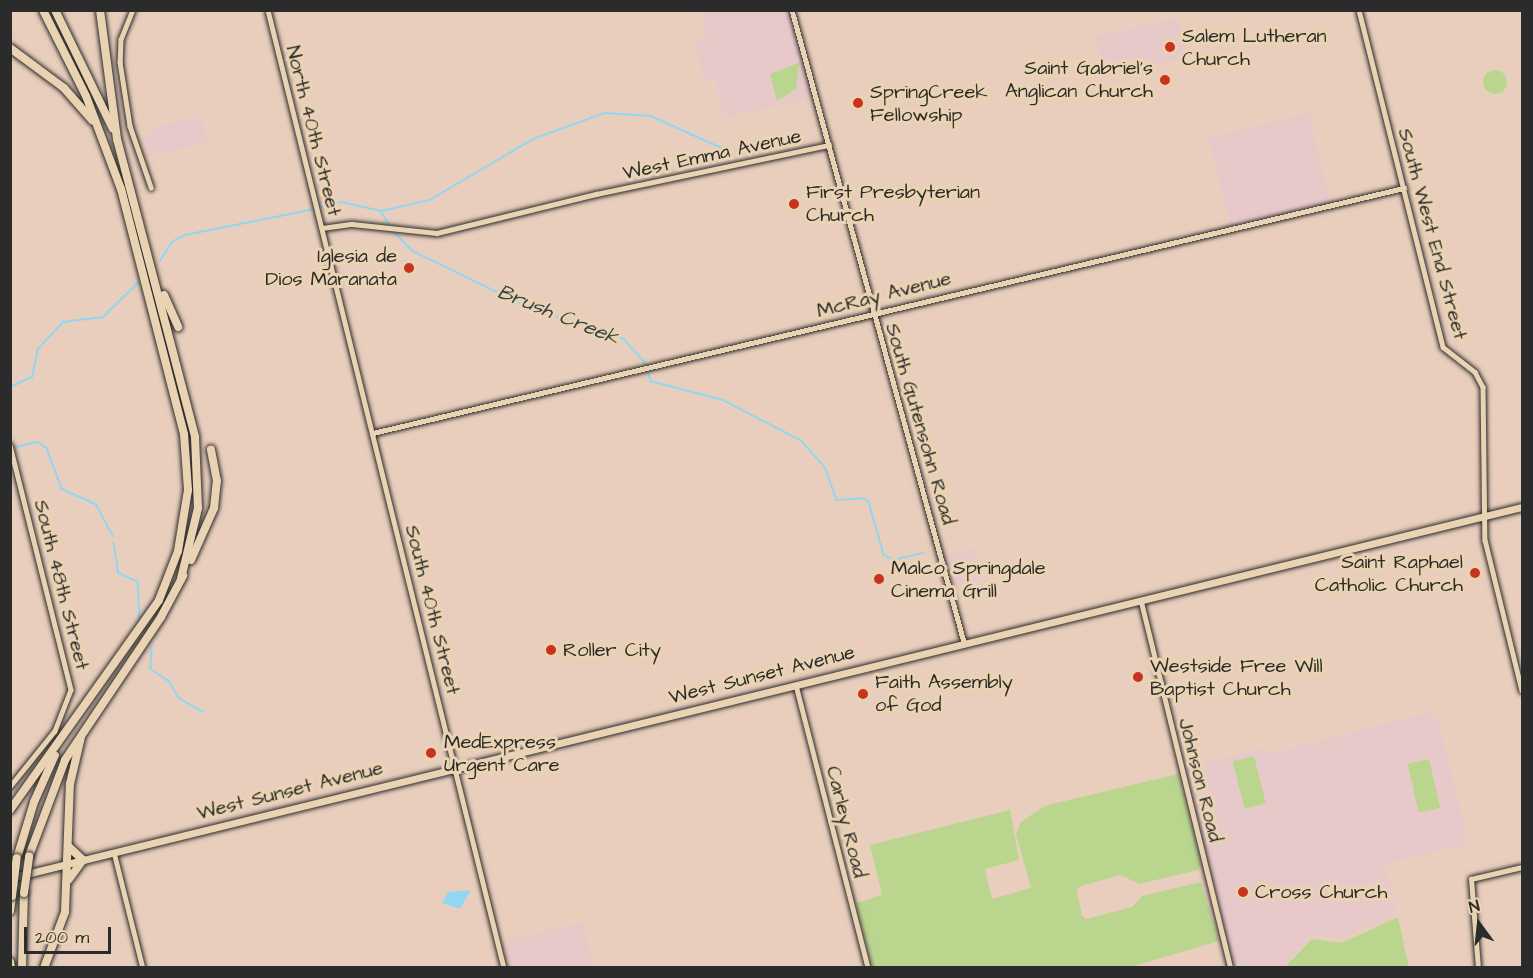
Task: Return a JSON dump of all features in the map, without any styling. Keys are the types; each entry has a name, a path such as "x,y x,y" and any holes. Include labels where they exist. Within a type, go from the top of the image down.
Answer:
{"highway":[{"path":"10,810 163,591 182,536 188,490 181,424 121,189 101,135 42,10"},
{"path":"55,10 117,139"},
{"path":"99,10 117,139 156,281 199,465 196,523 181,579"},
{"path":"10,48 74,96 101,135"},
{"path":"156,281 178,327"},
{"path":"22,968 24,893 29,856 51,788 84,728 161,617 181,579 214,508 217,481 212,450"},
{"name":"West Sunset Avenue","path":"10,878 964,642 1522,507"},
{"path":"45,968 63,919 67,889 71,775 84,728"},
{"path":"10,911 17,858 40,786 66,732"},
{"path":"67,889 71,873 83,860 69,847"},
{"path":"10,962 11,968"}],"street":[{"path":"133,10 121,39 120,62 130,126 151,188"},
{"name":"North 40th Street","path":"268,10 329,259"},
{"name":"South Gutensohn Road","path":"792,10 964,642"},
{"name":"South West End Street","path":"1359,10 1443,347 1475,372 1483,387 1486,548 1522,691"},
{"name":"West Emma Avenue","path":"322,228 345,223 437,233 579,199 829,145"},
{"name":"McRay Avenue","path":"373,433 1404,188"},
{"name":"South 40th Street","path":"329,259 504,968"},
{"name":"South 48th Street","path":"10,446 71,690 55,731 10,787"},
{"name":"Johnson Road","path":"1141,599 1231,968"},
{"name":"Carley Road","path":"796,684 868,968"},
{"path":"114,852 143,968"},
{"path":"1478,968 1471,879 1522,867"}],"shaded area":[{"path":"700,11 792,11 816,97 724,118 715,79 704,81 694,40 707,37"},
{"path":"1180,17 1189,57 1104,77 1095,37"},
{"path":"1308,113 1330,202 1231,227 1209,138"},
{"path":"202,116 208,144 149,155 143,140 152,128"},
{"path":"975,548 984,579 954,587 945,557"},
{"path":"1430,712 1438,719 1468,844 1385,864 1397,913 1341,939 1312,935 1285,967 1235,967 1186,767 1268,747 1270,754"},
{"path":"583,922 594,967 509,967 503,942"}],"green space":[{"path":"799,63 796,89 777,101 770,74"},
{"path":"1495,70 1500,71 1506,77 1506,87 1500,93 1495,94 1490,93 1484,87 1483,82 1484,77 1490,71"},
{"path":"1254,756 1266,804 1245,809 1233,761"},
{"path":"1429,759 1440,808 1419,813 1408,764"},
{"path":"1178,774 1201,864 1198,870 1139,884 1121,875 1081,886 1077,890 1082,916 1086,919 1132,907 1142,896 1201,882 1219,941 1130,967 873,967 856,903 882,895 870,845 1010,810 1019,860 985,869 992,899 1031,888 1016,834 1021,822 1044,806"},
{"path":"1398,917 1409,967 1285,967 1312,939 1342,943"}],"water":[{"path":"471,890 460,909 442,903 448,892"}],"waterway":[{"path":"381,211 430,200 533,139 605,113 651,116 722,148"},
{"path":"728,151 733,154"},
{"name":"Brush Creek","path":"320,207 342,202 381,211 391,227"},
{"name":"Brush Creek","path":"160,261 172,242 185,235 315,209"},
{"name":"Brush Creek","path":"393,231 413,251 528,307 624,339 645,362 651,381 723,400 802,441 825,467 837,500 863,498 869,502 884,555 894,560 923,553"},
{"name":"Brush Creek","path":"10,387 32,377 38,349 63,322 103,317 139,282"},
{"path":"16,447 38,442 47,448 62,489 96,504 113,536"},
{"path":"114,543 119,573 138,582 140,620"},
{"path":"152,647 151,669 170,682 179,698 203,712"}],"place":[{"name":"Salem Lutheran Church","path":"1170,47"},
{"name":"Saint Gabriel's Anglican Church","path":"1165,80"},
{"name":"SpringCreek Fellowship","path":"858,103"},
{"name":"First Presbyterian Church","path":"794,204"},
{"name":"Iglesia de Dios Maranata","path":"409,268"},
{"name":"Saint Raphael Catholic Church","path":"1475,573"},
{"name":"Malco Springdale Cinema Grill","path":"879,579"},
{"name":"Roller City","path":"551,650"},
{"name":"Westside Free Will Baptist Church","path":"1138,677"},
{"name":"Faith Assembly of God","path":"863,694"},
{"name":"MedExpress Urgent Care","path":"431,753"},
{"name":"Cross Church","path":"1243,892"}]}
